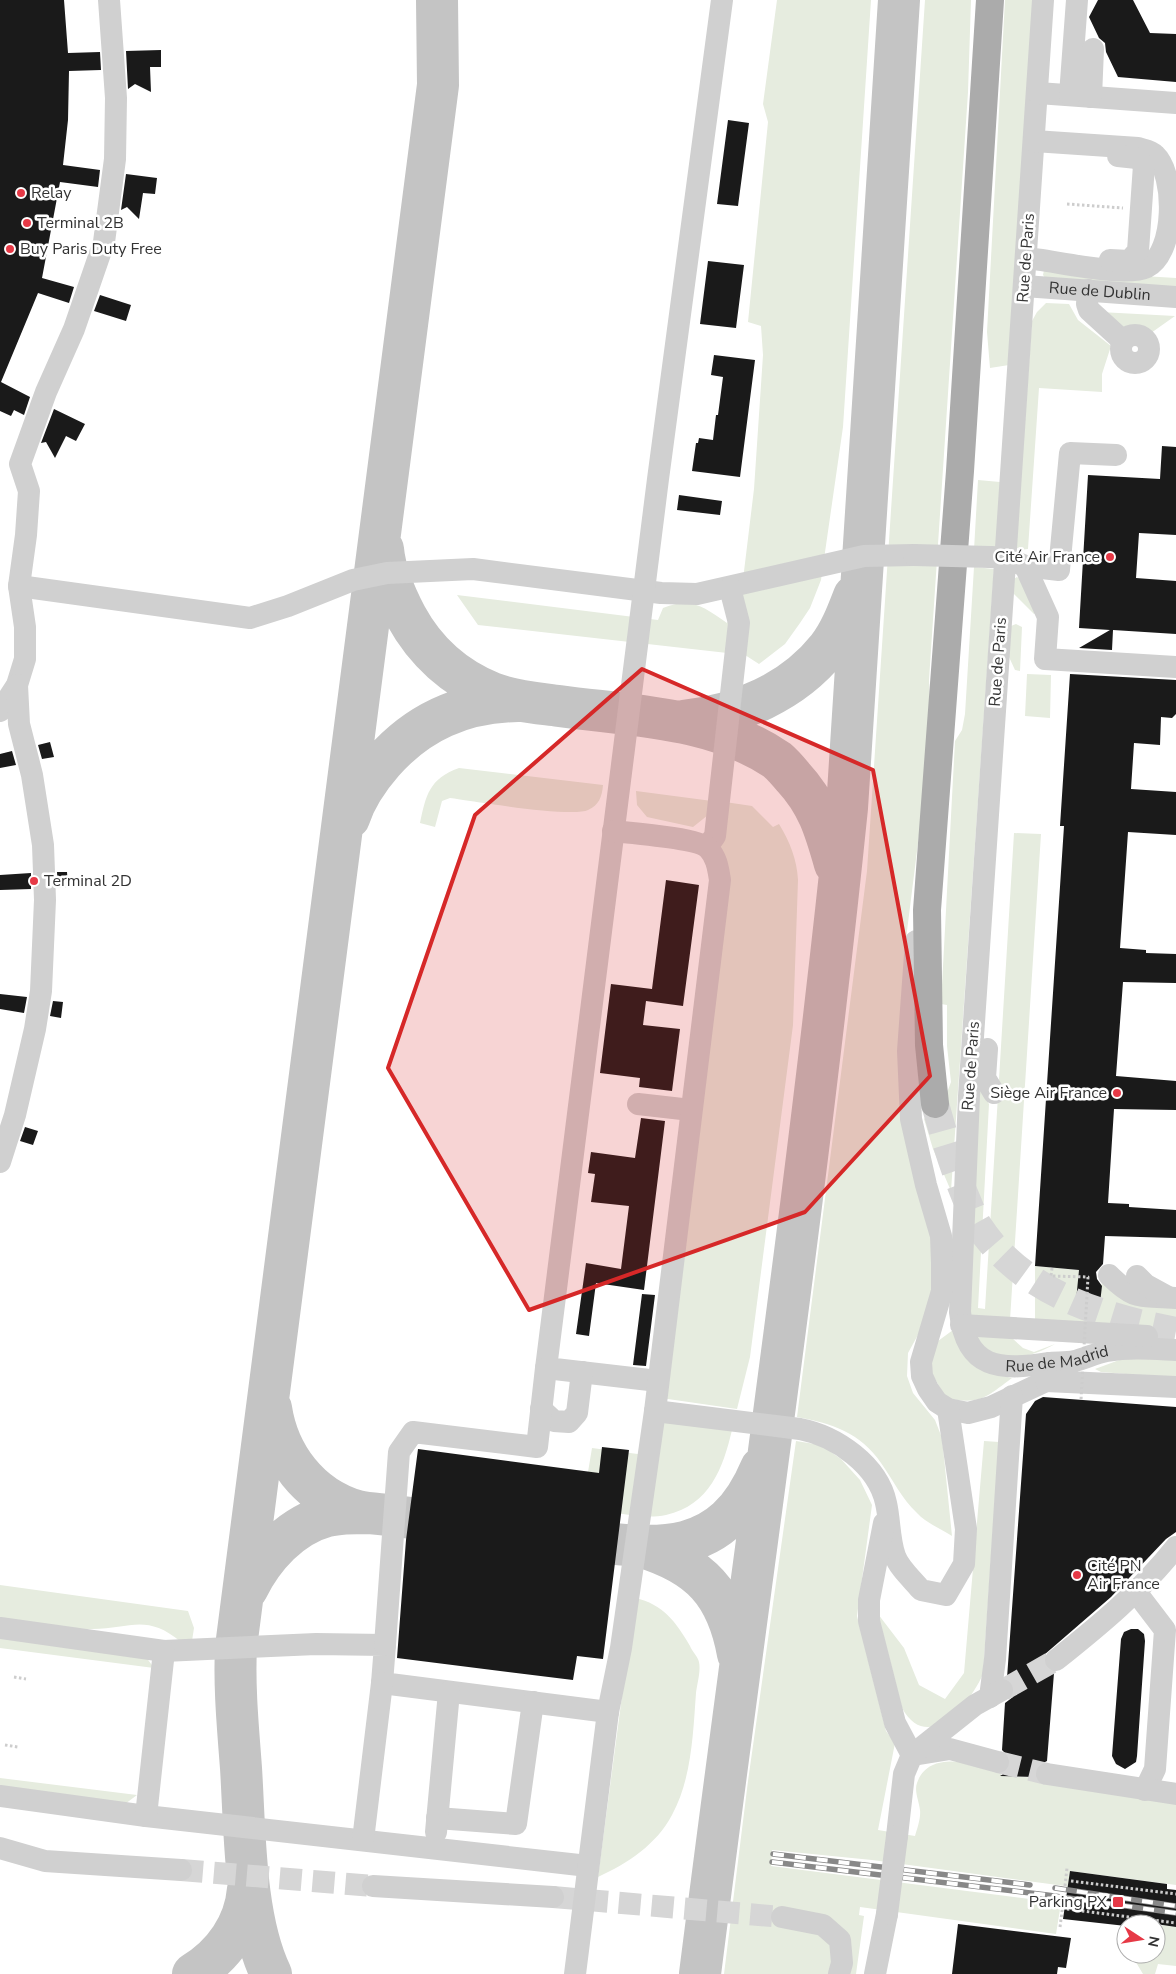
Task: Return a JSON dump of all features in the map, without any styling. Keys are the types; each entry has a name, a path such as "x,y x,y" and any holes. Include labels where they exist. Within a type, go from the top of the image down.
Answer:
{"main road":[{"path":"935,1104 929,1045 927,910 960,471 990,0"}],"street":[{"path":"0,711 17,685 25,659 24,627 19,586 26,535 29,491 20,464 46,392 74,329 104,242 115,159 116,98 109,0"},
{"path":"363,1840 382,1683 399,1452 413,1432 537,1447 643,590 722,0"},
{"name":"Rue de Paris","path":"961,1325 960,1296 969,1096 1007,560 1043,0"},
{"path":"1077,0 1081,96"},
{"path":"1081,96 1093,49"},
{"path":"1038,93 1176,103"},
{"path":"1034,146 1138,148 1151,152 1161,161 1169,181 1171,212 1168,233 1159,254 1148,266 1129,270 1070,266 1049,259"},
{"path":"1026,258 1133,259 1138,251 1144,165 1137,158 1034,146"},
{"name":"Rue de Dublin","path":"1024,286 1176,297"},
{"path":"1088,290 1087,304 1089,310 1123,341"},
{"path":"19,586 250,618 368,576 427,569 473,569 643,590 697,594 730,588 818,564 864,556 914,554 1007,560 1059,570 1070,453 1116,455"},
{"path":"1007,560 1048,617 1045,660 1176,667"},
{"path":"707,846 715,836 739,623 730,588"},
{"path":"0,1162 15,1115 35,1029 41,992 45,900 43,845 32,775 19,724 17,685"},
{"path":"575,1974 608,1712 621,1648 655,1411 720,880 717,860 707,846 686,840 613,831"},
{"path":"983,889 996,917 985,1078 994,1093"},
{"path":"927,910 916,942 908,1051 912,1118 926,1185 941,1236 942,1291 921,1362 922,1376 937,1402 948,1409 968,1413 991,1407 1046,1381 1072,1362"},
{"path":"638,1104 692,1110"},
{"path":"1109,1275 1124,1290 1137,1297 1172,1298"},
{"path":"1137,1276 1146,1285 1172,1298"},
{"path":"926,1346 945,1328 960,1296"},
{"path":"961,1325 1176,1338"},
{"name":"Rue de Madrid","path":"961,1325 962,1333 970,1348 984,1360 1005,1368 1061,1361 1072,1362 1106,1351 1132,1348 1176,1350"},
{"path":"546,1368 658,1381"},
{"path":"541,1409 554,1421 569,1422 577,1413 582,1372"},
{"path":"1046,1381 1176,1387"},
{"path":"876,1974 887,1914 904,1774 912,1755 975,1705 997,1694 995,1659 1012,1396"},
{"path":"655,1411 800,1429 826,1436 855,1456 882,1488 887,1505 895,1557 921,1590 946,1594 964,1564 966,1530 948,1409"},
{"path":"887,1505 869,1600 870,1621 895,1722 912,1755"},
{"path":"1056,1660 1112,1615 1152,1577 1176,1547"},
{"path":"1136,1592 1165,1630 1155,1769 1145,1790"},
{"path":"0,1628 164,1651 307,1644 385,1645"},
{"path":"146,1816 164,1651"},
{"path":"382,1683 608,1712"},
{"path":"434,1848 449,1692"},
{"path":"437,1818 516,1824 533,1702"},
{"path":"912,1755 950,1749 998,1762"},
{"path":"1047,1774 1176,1794"},
{"path":"0,1796 146,1816 588,1866"},
{"path":"0,1848 45,1861 181,1870"},
{"path":"374,1886 553,1897"},
{"path":"782,1917 823,1925 840,1940 842,1963 839,1974"}],"path":[{"path":"1052,1268 1051,1276 1088,1276 1081,1400"},
{"path":"14,1677 26,1679"},
{"path":"5,1745 18,1747"},
{"path":"1065,1886 1068,1868"},
{"path":"1071,1882 1176,1894"},
{"path":"1060,1927 1063,1904"},
{"path":"1067,1909 1176,1923"}],"highlighted area":[{"path":"642,669 873,770 930,1076 805,1212 529,1310 388,1068 475,815"}],"shaded area":[{"path":"777,0 871,0 843,427 821,580 810,608 785,644 759,664 745,655 478,625 457,595 658,620 663,608 682,603 704,608 727,623 741,596 754,489 763,355 761,326 748,322 768,122 763,104"},
{"path":"925,0 971,0 968,92 929,680 931,739 907,931 905,983 936,1284 924,1324 908,1353 907,1376 913,1393 935,1420 942,1438 952,1536 925,1520 912,1508 873,1453 855,1437 822,1422 797,1417 867,871"},
{"path":"1005,0 1034,0 1009,365 990,368 987,332"},
{"path":"1044,270 1176,278 1176,288 1046,279 1043,275"},
{"path":"1046,303 1069,304 1078,320 1111,346 1102,374 1102,392 1039,388 1028,549 1020,550 1016,547 1032,321 1037,312"},
{"path":"1100,312 1175,316 1151,333 1132,327 1120,330"},
{"path":"978,480 1000,482 997,552 974,550"},
{"path":"974,567 994,569 951,1191 933,1149 924,1119 948,1090 951,1082 947,1046 947,1005 941,1004 955,741 962,730 965,714"},
{"path":"1017,577 1031,587 1038,612 1034,614 1011,591 1012,580"},
{"path":"1016,624 1022,627 1020,671 1015,670 1009,657 1011,626"},
{"path":"1027,674 1051,675 1050,718 1025,716"},
{"path":"459,768 603,785 603,789 601,797 595,806 578,812 543,811 450,798 442,801 435,827 420,823 424,804 430,789 441,777"},
{"path":"636,791 712,801 708,815 693,827 647,817 637,805"},
{"path":"725,802 752,806 773,827 779,824 792,851 798,880 793,1025 750,1357 737,1409 661,1398"},
{"path":"1014,833 1041,834 1010,1320 970,1319 976,1082 989,1104 978,1308 985,1309"},
{"path":"1035,1266 1079,1270 1077,1301 1100,1303 1102,1281 1176,1308 1176,1329 1035,1320"},
{"path":"953,1330 994,1374 1012,1378 982,1398 967,1401 946,1398 928,1367 938,1341"},
{"path":"974,1333 1012,1338 1023,1348 1034,1352 1055,1344 1030,1355 1021,1357 1004,1356 995,1354 985,1348"},
{"path":"1130,1356 1176,1360 1176,1378 1101,1372 1095,1369"},
{"path":"658,1421 732,1430 719,1471 704,1494 694,1503 666,1515 648,1517 593,1509 584,1496 592,1448 653,1456"},
{"path":"796,1441 821,1445 841,1459 860,1480 872,1505 857,1616 886,1731 895,1743 878,1830 915,1836 920,1813 916,1786 923,1772 942,1762 967,1763 1001,1770 1001,1776 1046,1778 1176,1803 1176,1885 1070,1871 1068,1887 872,1860 772,1850 771,1866 1061,1903 1056,1934 860,1907 859,1915 864,1916 856,1974 724,1974 748,1781"},
{"path":"984,1441 999,1442 983,1674 969,1699 959,1710 936,1726 924,1727 912,1721 902,1708 878,1614 904,1648 919,1685 945,1699 964,1673"},
{"path":"0,1585 188,1611 194,1628 192,1641 181,1642 157,1627 147,1625 78,1629 0,1621"},
{"path":"635,1598 661,1609 668,1615 698,1660 699,1673 688,1771 679,1801 658,1835 640,1852 620,1866 598,1877"},
{"path":"0,1637 146,1657 154,1668 0,1648"},
{"path":"0,1778 137,1795 125,1804 0,1791"},
{"path":"1166,1926 1176,1927 1176,1966 1158,1964 1166,1964"},
{"path":"1137,1964 1158,1964 1155,1974 1143,1974"}],"building":[{"name":"Terminal 2B","path":"0,0 64,0 68,53 100,52 101,70 69,71 68,120 63,165 100,170 98,187 60,182 42,278 74,287 69,303 38,293 1,382 30,397 24,415 14,410 11,416 0,411"},
{"path":"1098,0 1133,0 1150,33 1176,34 1176,82 1118,77 1106,52 1105,43 1099,38 1089,17"},
{"path":"161,50 161,67 150,67 151,92 135,84 128,89 126,51"},
{"path":"728,120 749,123 738,206 717,204"},
{"path":"126,174 157,178 155,194 143,193 139,219 127,207 121,210"},
{"path":"708,261 744,265 736,328 700,324"},
{"path":"100,295 131,305 126,321 94,311"},
{"path":"714,355 755,360 740,477 692,471 696,443 698,443 699,438 713,440 716,415 718,415 723,377 711,375"},
{"path":"54,409 85,424 76,441 66,436 55,458 46,442 41,443"},
{"name":"Cité Air France","path":"1162,446 1176,447 1176,535 1139,533 1136,578 1176,581 1176,634 1113,630 1112,650 1079,648 1110,630 1079,628 1088,475 1160,479"},
{"path":"679,495 722,501 720,515 677,510"},
{"path":"1070,674 1176,680 1176,714 1172,718 1161,717 1160,745 1134,743 1131,789 1176,792 1176,835 1128,832 1120,948 1146,950 1146,953 1176,954 1176,983 1123,982 1116,1076 1176,1081 1176,1110 1114,1109 1108,1203 1129,1204 1129,1207 1176,1210 1176,1238 1105,1236 1103,1264 1096,1272 1097,1279 1102,1286 1100,1303 1076,1301 1079,1270 1035,1266 1064,826 1060,826"},
{"path":"50,742 54,757 42,759 38,745"},
{"path":"12,751 16,765 0,768 0,754"},
{"path":"57,872 67,872 68,887 58,888"},
{"path":"31,873 31,889 0,890 0,875"},
{"path":"666,880 699,885 683,1006 646,1001 643,1025 680,1029 672,1091 639,1087 640,1078 600,1073 611,984 652,989"},
{"path":"0,994 27,997 24,1013 0,1009"},
{"path":"53,1001 63,1002 61,1018 50,1016"},
{"path":"641,1118 665,1121 644,1290 596,1283 589,1336 576,1334 586,1263 621,1269 629,1206 591,1202 595,1174 588,1173 591,1152 635,1158"},
{"path":"25,1127 38,1131 33,1145 20,1141"},
{"path":"642,1294 655,1295 646,1366 633,1365"},
{"name":"Cité PN Air France","path":"1043,1397 1176,1407 1176,1532 1166,1539 1111,1597 1044,1655 1043,1662 1046,1668 1054,1673 1047,1761 1037,1766 1035,1777 1000,1776 1008,1771 1011,1765 1010,1758 1002,1750 1005,1703 1013,1697 1015,1691 1013,1683 1007,1678 1026,1414 1035,1401"},
{"path":"602,1447 629,1450 603,1659 577,1656 573,1680 397,1658 406,1540 418,1449 599,1473"},
{"path":"1138,1629 1144,1634 1145,1641 1137,1756 1136,1762 1125,1769 1116,1764 1112,1756 1121,1639 1124,1632"},
{"path":"1070,1871 1167,1884 1167,1889 1176,1890 1176,1927 1166,1926 1166,1914 1116,1914 1116,1925 1063,1919"},
{"path":"958,1924 1071,1938 1066,1968 1058,1967 1057,1974 952,1974"}],"taxiway":[{"path":"271,1974 255,1927 247,1874 237,1708 236,1647 438,85 437,0"},
{"path":"700,1974 796,1246 847,808 899,0"},
{"path":"383,549 391,584 414,629 422,641 442,662 466,680 478,687 508,698 672,721 727,735 753,746 777,760 809,797 824,828 835,864"},
{"path":"684,721 705,718 745,707 782,689 814,664 828,648 843,623 854,596"},
{"path":"349,818 363,788 383,762 412,735 443,716 461,710 479,705 518,701"},
{"path":"271,1408 281,1442 289,1458 299,1472 324,1496 357,1511 468,1525"},
{"path":"560,1537 622,1545 651,1546 678,1543 702,1536 725,1522 744,1500 761,1468"},
{"path":"247,1589 270,1554 279,1544 301,1527 327,1516 369,1513"},
{"path":"642,1547 680,1563 708,1584 727,1614 738,1654"},
{"path":"193,1974 214,1958 231,1938 242,1915 248,1889"}],"tunnel":[{"path":"935,1104 945,1140 975,1219 996,1248 1017,1268 1065,1298 1092,1309 1120,1318 1176,1331"},
{"path":"1003,1690 1056,1660"},
{"path":"998,1762 1047,1774"},
{"path":"181,1870 373,1886"},
{"path":"553,1897 782,1917"}],"railway":[{"path":"773,1854 1030,1885"},
{"path":"772,1862 1047,1895 1176,1913"},
{"path":"1055,1888 1176,1906"}],"place":[{"name":"Relay","path":"21,193"},
{"name":"Terminal 2B","path":"27,223"},
{"name":"Buy Paris Duty Free","path":"10,249"},
{"name":"Cité Air France","path":"1110,557"},
{"name":"Terminal 2D","path":"34,881"},
{"name":"Siège Air France","path":"1117,1093"},
{"name":"Cité PN Air France","path":"1077,1575"},
{"name":"Parking PX","path":"1118,1902"}]}
